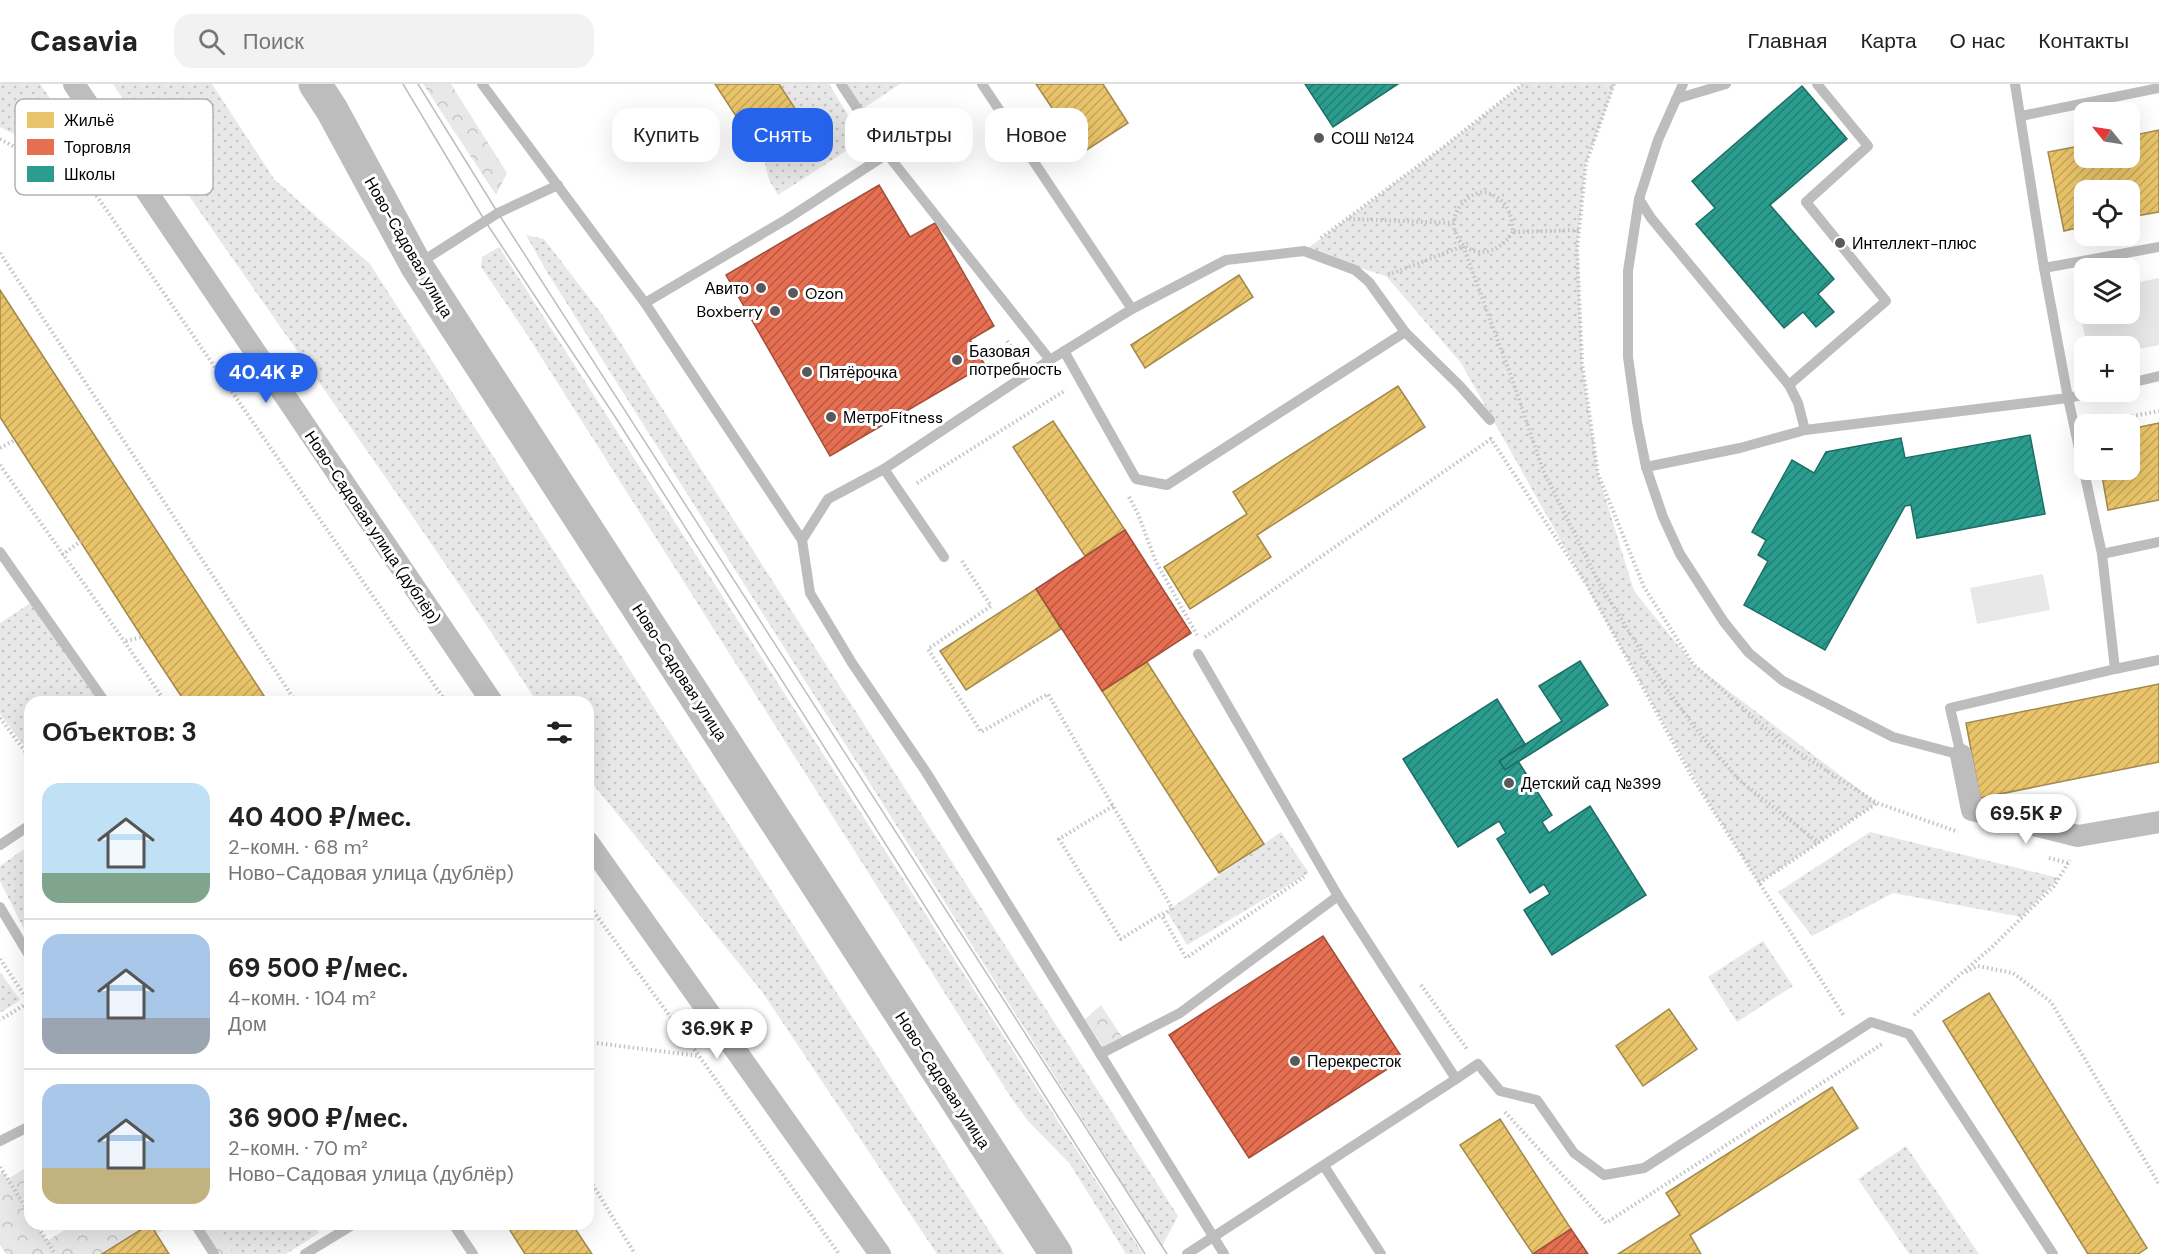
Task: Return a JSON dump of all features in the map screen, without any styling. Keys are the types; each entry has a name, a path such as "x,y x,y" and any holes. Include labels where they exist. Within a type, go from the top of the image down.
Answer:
{"main road":[{"name":"Ново-Садовая улица","path":"315,84 332,110 416,265 1056,1254"}],"street":[{"name":"Ново-Садовая улица (дублёр)","path":"74,84 84,99"},
{"name":"Ново-Садовая улица (дублёр)","path":"149,195 488,696"},
{"path":"1961,755 1972,810 2078,836 2159,822"},
{"path":"594,850 880,1254"}],"lane":[{"path":"482,84 645,303 802,540 810,593 852,663 926,772 1224,1254"},
{"path":"841,84 857,108"},
{"path":"982,84 1132,309"},
{"path":"1683,84 1658,140 1639,199 1628,271 1628,357 1636,422 1646,467 1663,517 1680,554 1717,613 1749,653 1783,681 1893,736 1961,755 1950,708 2159,660"},
{"path":"1676,99 1726,84"},
{"path":"1789,385 1886,301 1806,202 1868,146 1817,84"},
{"path":"2015,84 2044,268 2068,398 2102,554 2115,669"},
{"path":"2021,116 2159,88"},
{"path":"645,303 787,219 875,162"},
{"path":"893,162 1050,360"},
{"path":"416,265 498,213 558,185"},
{"path":"1639,199 1651,218 1789,385 1798,403 1805,430"},
{"path":"2044,268 2159,247"},
{"path":"802,540 828,499 884,469 1029,373 1132,309 1226,260 1304,251 1355,270 1369,282 1405,332 1460,386 1490,420"},
{"path":"1064,351 1136,480 1167,484 1405,332"},
{"path":"2140,381 2159,376"},
{"path":"1646,467 1740,448 1805,430 2074,397"},
{"path":"884,469 944,557"},
{"path":"2102,554 2159,542"},
{"path":"0,552 101,696"},
{"path":"1198,654 1338,896 1456,1079"},
{"path":"0,845 24,829"},
{"path":"1100,1054 1180,1013 1338,896"},
{"path":"0,907 24,947"},
{"path":"1187,1254 1478,1064 1500,1091 1537,1100 1574,1154 1604,1175 1644,1168 1871,1022 1909,1034 2053,1254"},
{"path":"0,1141 24,1129"},
{"path":"1324,1166 1381,1254"},
{"path":"199,1230 214,1254"},
{"path":"305,1254 344,1230"},
{"path":"457,1230 473,1254"}],"path":[{"path":"1304,251 1445,146 1523,84"},
{"path":"1614,84 1587,163 1579,230 1577,250 1582,363 1598,474 1644,587 1694,664 1780,741 1877,803 1962,834"},
{"path":"0,139 15,147"},
{"path":"1369,282 1463,246 1486,252 1507,240 1513,232 1512,215 1502,200 1489,192 1475,193 1455,212 1454,223 1463,246 1512,379 1543,470 1599,583 1649,664 1695,728 1739,780 1819,843"},
{"path":"96,195 442,696"},
{"path":"1348,219 1454,223"},
{"path":"1513,232 1579,230"},
{"path":"0,253 292,696"},
{"path":"1002,334 1029,373 1072,393"},
{"path":"913,486 1066,390"},
{"path":"2140,415 2159,411"},
{"path":"1127,494 1138,514 1156,562 1201,640 1491,439 1587,585 1692,777 1854,1032"},
{"path":"0,448 15,440"},
{"path":"0,465 62,555 126,641 161,696"},
{"path":"62,555 81,541"},
{"path":"959,556 991,606 928,649 981,732 1048,694 1172,908"},
{"path":"126,641 142,637"},
{"path":"0,718 24,750"},
{"path":"1759,883 1877,803"},
{"path":"1113,806 1059,839 1121,939 1172,908"},
{"path":"1504,1112 1606,1222 1877,1048 1993,946 2054,886 2068,863 2078,836"},
{"path":"2047,857 2068,863"},
{"path":"1172,908 1162,916 1186,958 1320,865"},
{"path":"594,912 839,1254"},
{"path":"0,959 24,995"},
{"path":"1961,974 1978,966 2013,973 2051,1002 2159,1184"},
{"path":"1418,980 1478,1064"},
{"path":"0,1020 24,1005"},
{"path":"594,1043 699,1056"},
{"path":"0,1167 24,1205"},
{"path":"594,1187 635,1254"},
{"path":"40,1230 55,1254"}],"green space":[{"path":"0,84 40,84 51,99 15,99 15,134 0,127"},
{"path":"113,84 212,84 274,179 370,264 1004,1254 937,1254 763,993 594,785 594,696 533,696 433,546 219,239 189,195 213,195 213,99 123,99"},
{"path":"423,84 451,84 507,173 496,195"},
{"path":"779,84 829,84 845,110 845,152 833,159 833,108 795,108"},
{"path":"841,84 900,84 864,108 856,108"},
{"path":"1523,84 1615,84 1586,163 1578,239 1582,363 1598,474 1634,591 1693,664 1877,803 1759,883 1705,797 1461,363 1386,276 1304,251 1445,146"},
{"path":"765,162 829,162 778,195 769,180"},
{"path":"526,235 544,239 604,317 1178,1216 1162,1246 547,272"},
{"path":"499,247 1143,1254 1126,1254 1070,1164 1028,1121 1012,1099 524,330 481,267 482,257"},
{"path":"2159,278 2159,345 2140,349 2140,336 2085,336 2082,324 2140,324 2140,282"},
{"path":"2043,574 2050,610 1977,624 1970,588"},
{"path":"35,600 101,696 24,696 24,745 0,714 0,623"},
{"path":"1281,832 1309,873 1187,945 1167,911"},
{"path":"1870,832 2059,878 2022,917 1893,893 1812,936 1778,892"},
{"path":"24,849 24,929 0,881 0,866"},
{"path":"1763,941 1793,986 1737,1022 1708,977"},
{"path":"0,972 20,1000 0,1013"},
{"path":"1101,1005 1122,1037 1103,1048 1085,1019"},
{"path":"1906,1146 1979,1254 1909,1254 1858,1179"},
{"path":"24,1169 24,1198 22,1201 24,1230 40,1230 47,1241 64,1230 140,1230 102,1254 6,1254 0,1245 0,1174 3,1172 8,1179"},
{"path":"199,1230 219,1230 233,1254 214,1254"},
{"path":"219,1230 317,1230 319,1233 286,1254 233,1254"}],"building: Жильё":[{"path":"715,84 779,84 795,108 732,108 732,110"},
{"path":"1036,84 1103,84 1128,123 1088,149 1088,108 1052,108"},
{"path":"2159,130 2159,212 2140,215 2140,180 2074,180 2074,229 2064,231 2048,152 2074,147 2074,168 2140,168 2140,134"},
{"path":"1239,275 1253,297 1145,368 1131,345"},
{"path":"0,290 264,696 181,696 0,417"},
{"path":"1398,386 1425,427 1257,535 1271,557 1190,609 1164,567 1247,514 1233,492"},
{"path":"1053,421 1125,530 1085,556 1013,447"},
{"path":"2159,423 2159,500 2108,510 2103,480 2140,480 2140,427"},
{"path":"1036,589 1061,629 966,690 940,651"},
{"path":"1147,662 1264,844 1219,873 1102,691"},
{"path":"2159,684 2159,762 1980,798 1966,723"},
{"path":"1989,993 2147,1248 2138,1254 2088,1254 1943,1021"},
{"path":"1669,1009 1697,1049 1643,1086 1616,1046"},
{"path":"1832,1087 1858,1128 1690,1235 1701,1254 1618,1254 1680,1215 1666,1193"},
{"path":"1500,1119 1571,1229 1533,1254 1460,1145"},
{"path":"140,1230 154,1230 169,1254 102,1254"},
{"path":"510,1230 576,1230 592,1254 525,1254"}],"building: Торговля":[{"path":"879,185 910,237 935,223 994,326 970,340 985,365 830,456 726,275"},
{"path":"1125,530 1191,633 1102,691 1036,589"},
{"path":"1323,936 1403,1059 1249,1158 1169,1035"},
{"path":"1571,1229 1588,1254 1533,1254"}],"building: Школы":[{"path":"1305,84 1398,84 1333,127"},
{"path":"1802,86 1847,139 1770,205 1834,279 1818,294 1834,312 1816,327 1803,312 1784,328 1696,224 1715,208 1692,181"},
{"path":"2030,435 2045,514 1917,538 1911,505 1905,506 1825,650 1744,605 1768,561 1758,555 1766,540 1752,532 1792,460 1814,473 1826,452 1901,438 1905,458"},
{"path":"1580,661 1608,705 1505,770 1499,761 1562,721 1539,686"},
{"path":"1497,699 1525,744 1499,761 1505,770 1518,761 1552,815 1542,822 1549,833 1590,806 1646,895 1552,955 1524,910 1550,894 1544,884 1530,893 1497,839 1506,833 1499,821 1458,847 1403,759"}],"tram line":[{"path":"403,84 485,221 614,415 1145,1254"},
{"path":"418,84 498,213 1167,1254"}],"place":[{"name":"СОШ №124","path":"1319,138"},
{"name":"Интеллект-плюс","path":"1840,243"},
{"name":"Авито","path":"761,288"},
{"name":"Ozon","path":"793,293"},
{"name":"Boxberry","path":"775,311"},
{"name":"Базовая потребность","path":"957,360"},
{"name":"Пятёрочка","path":"807,372"},
{"name":"МетроFitness","path":"831,417"},
{"name":"Детский сад №399","path":"1509,783"},
{"name":"Перекресток","path":"1295,1061"}]}
